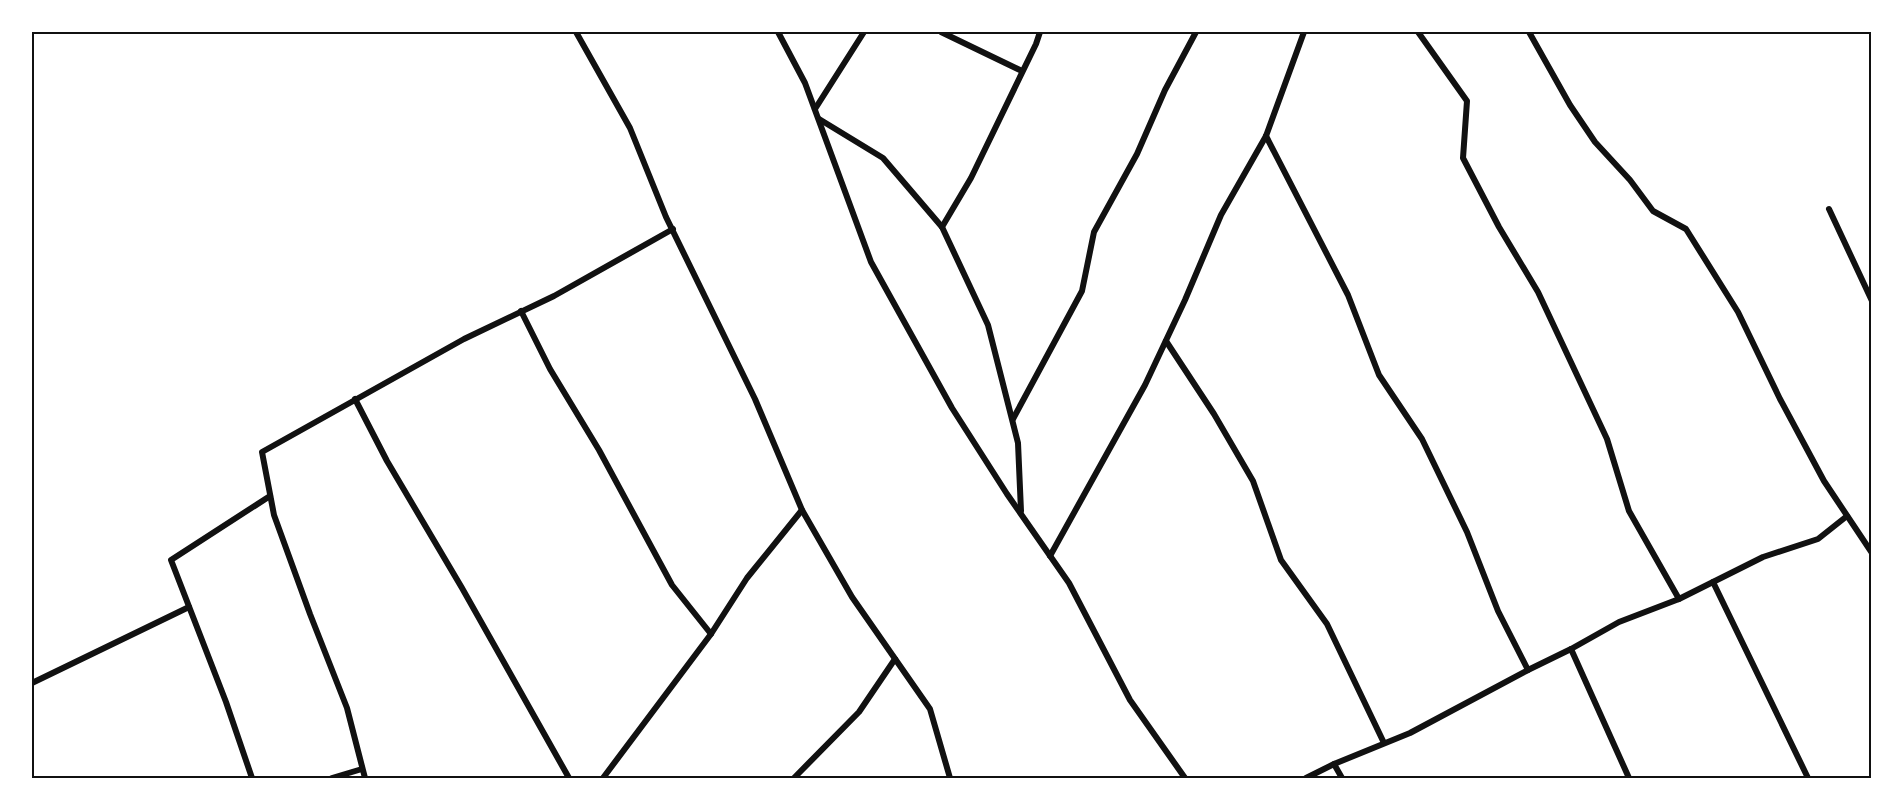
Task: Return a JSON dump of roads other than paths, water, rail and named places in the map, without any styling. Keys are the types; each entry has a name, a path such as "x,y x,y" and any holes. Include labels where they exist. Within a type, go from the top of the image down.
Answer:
{"street":[{"path":"576,32 630,128 673,229 755,399 802,510 852,597 930,709 950,778"},
{"path":"778,32 805,83 871,262 952,408 1069,583 1130,700 1185,778"},
{"path":"815,110 864,32"},
{"path":"941,32 1022,71"},
{"path":"942,227 971,178 1040,32"},
{"path":"1012,419 1082,291 1094,232 1137,154 1165,90 1196,32"},
{"path":"1050,556 1145,385 1221,215 1266,136 1304,32"},
{"path":"1418,32 1467,101 1463,158 1499,227 1538,292 1607,439 1629,511 1679,599"},
{"path":"1529,32 1570,105 1595,142 1630,180 1653,211 1686,229 1738,312 1819,471 1872,553"},
{"path":"818,119 883,158 942,227 988,325 1018,443 1021,513"},
{"path":"1266,136 1348,295 1379,375 1427,449 1467,532 1498,611 1528,670"},
{"path":"1829,209 1872,301"},
{"path":"365,778 347,708 274,515 262,452 464,339 554,296 673,229"},
{"path":"521,311 550,369 599,450 672,585 711,634"},
{"path":"1166,341 1214,414 1253,481 1281,560 1327,624 1384,743"},
{"path":"355,399 387,461 462,588 569,778"},
{"path":"250,778 226,702 171,560 270,496"},
{"path":"603,778 711,634 747,578 802,510"},
{"path":"1306,778 1410,733 1619,622 1679,599 1763,557 1818,539 1847,516"},
{"path":"1713,582 1807,778"},
{"path":"32,683 189,607"},
{"path":"1571,649 1629,778"},
{"path":"794,778 859,712 895,659"},
{"path":"1334,764 1342,778"},
{"path":"332,778 362,769"}]}
